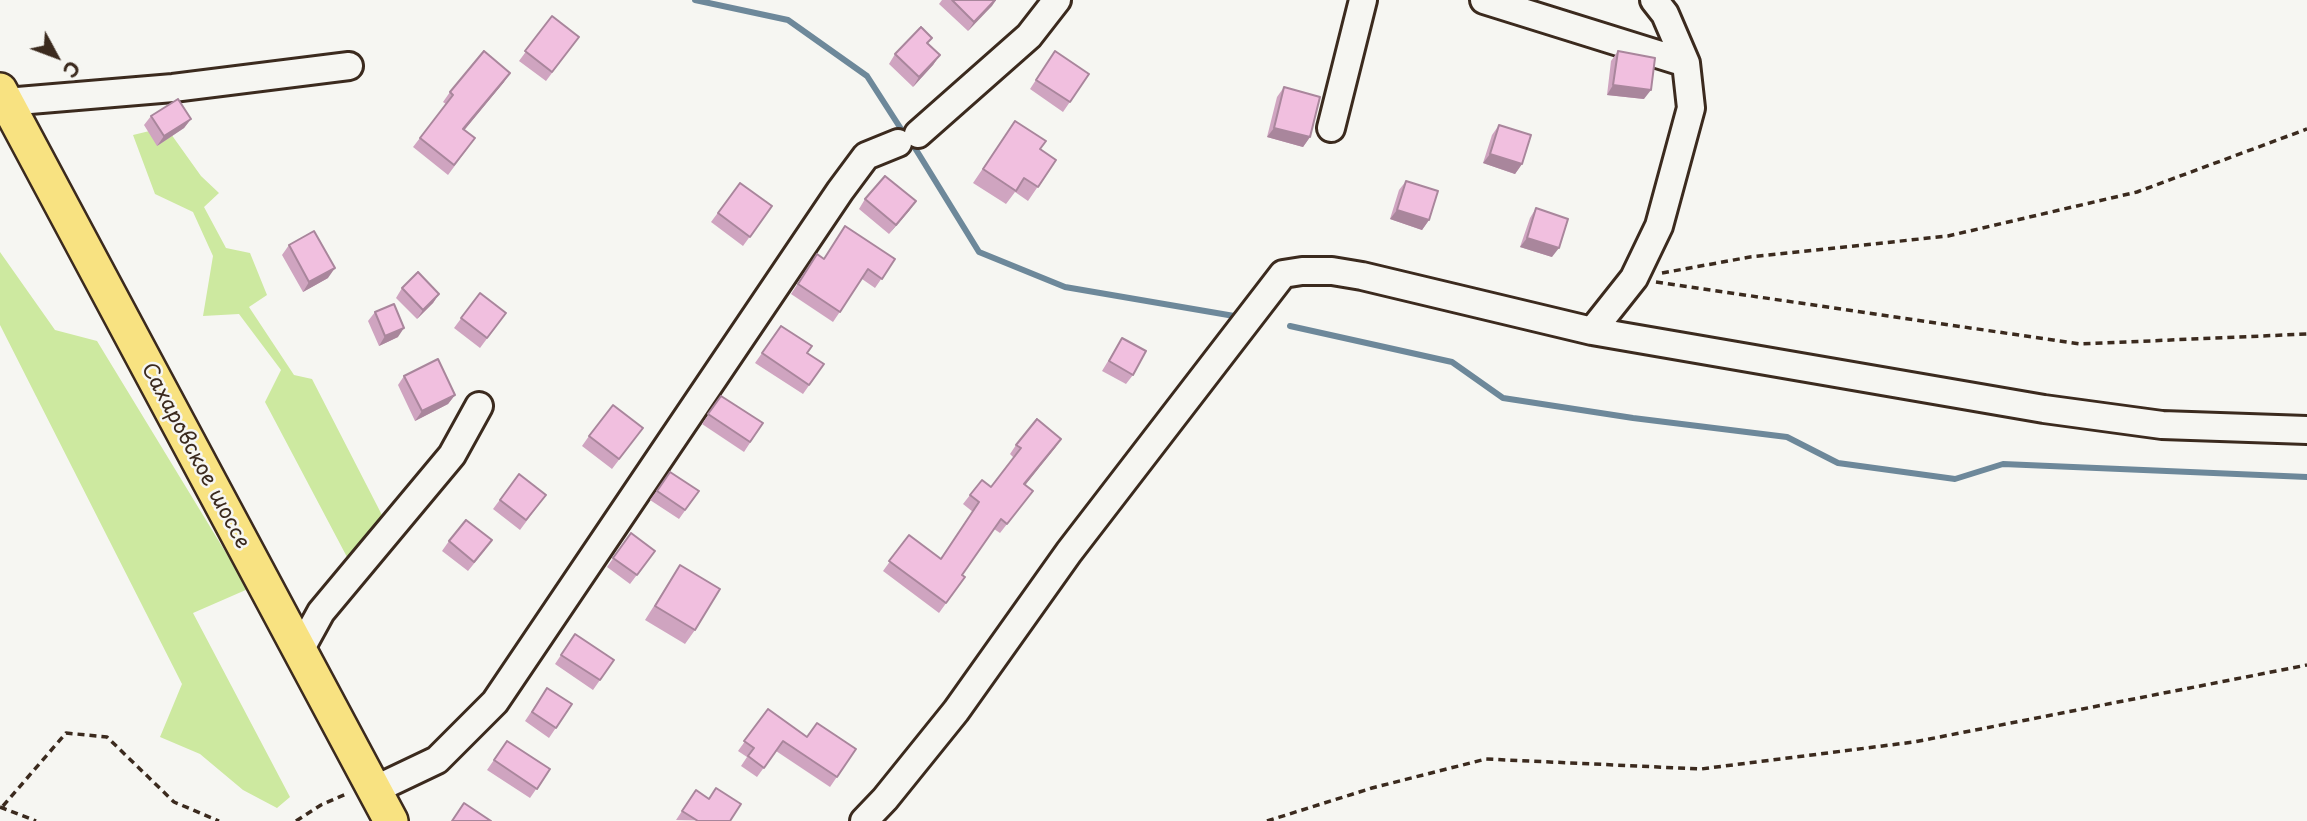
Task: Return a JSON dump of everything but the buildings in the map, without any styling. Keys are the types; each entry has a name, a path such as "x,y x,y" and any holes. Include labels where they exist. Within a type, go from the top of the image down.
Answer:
{"main road":[{"name":"Сахаровское шоссе","path":"3,96 391,821"}],"street":[{"path":"372,787 437,760 495,702 866,156 908,138 1029,36 1057,0"},
{"path":"1331,128 1363,0"},
{"path":"1484,0 1686,63"},
{"path":"1591,331 1634,278 1659,226 1691,108 1686,63 1665,14 1654,0"},
{"path":"3,96 173,88 349,66"},
{"path":"864,821 885,800 956,711 1069,552 1283,274 1332,271 1362,276 1591,331 2044,409 2162,425 2307,430"},
{"path":"299,652 321,612 452,455 479,406"}],"path":[{"path":"1634,278 1750,257 1948,236 2137,192 2307,129"},
{"path":"1634,278 2080,344 2307,334"},
{"path":"1267,821 1372,788 1486,758 1701,769 1914,742 2307,666"},
{"path":"36,821 1,807 66,733 107,737 174,802 219,821"},
{"path":"296,821 321,805 372,787"}],"green space":[{"path":"166,127 201,176 219,193 204,207 226,248 250,253 267,295 249,307 294,375 312,379 384,519 347,557 265,402 281,370 239,314 203,316 213,256 193,212 155,194 133,135"},
{"path":"0,252 55,330 97,341 248,589 193,613 290,797 277,808 243,790 200,754 160,737 182,684 0,325"}],"waterway":[{"path":"695,0 788,20 867,76 903,132"},
{"path":"915,148 979,252 1065,287 1240,317"},
{"path":"1290,326 1452,362 1503,398 1633,418 1787,437 1838,463 1955,479 2003,464 2307,477"}]}
